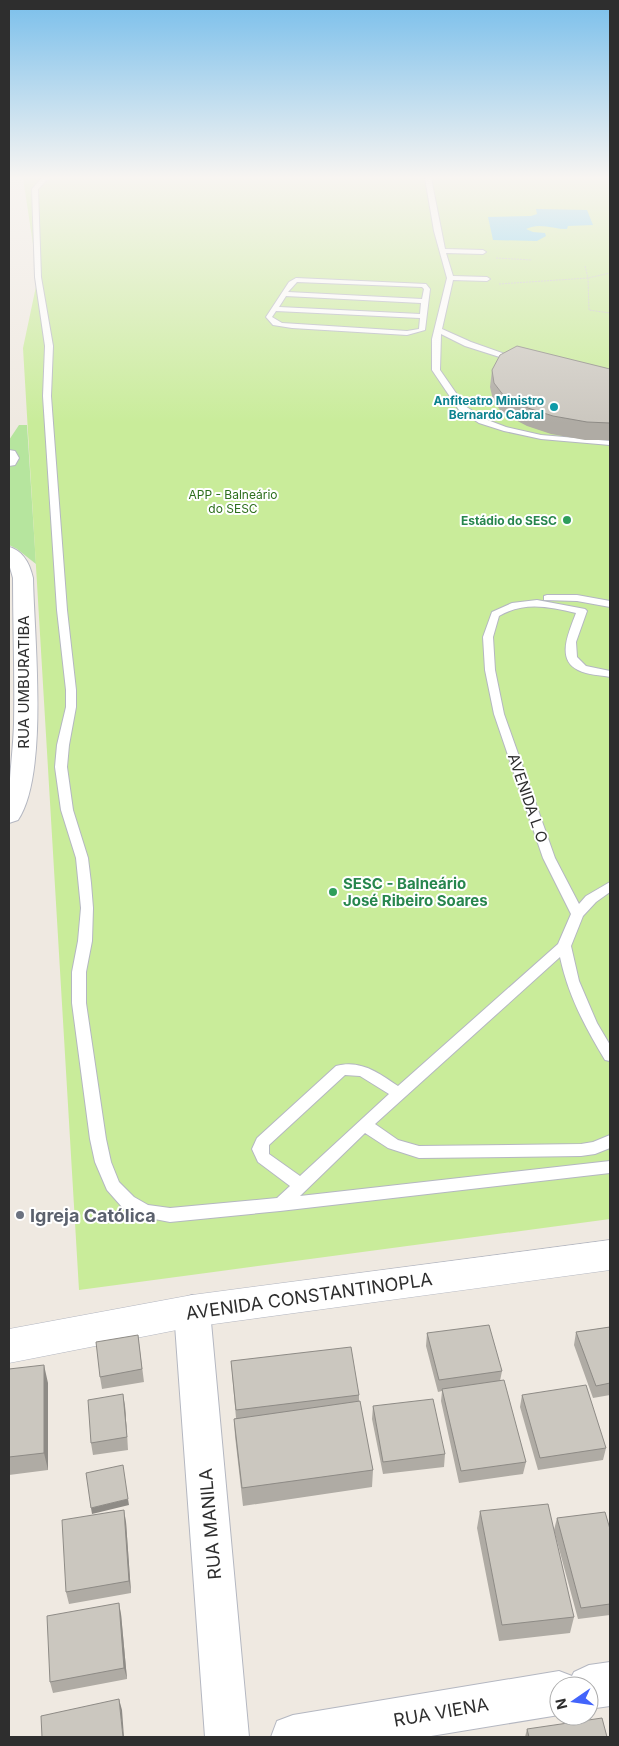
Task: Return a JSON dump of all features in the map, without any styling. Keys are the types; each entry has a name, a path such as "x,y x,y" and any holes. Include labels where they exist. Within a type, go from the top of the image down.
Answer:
{"street":[{"name":"RUA UMBURATIBA","path":"9,553 20,565 23,578 17,733 22,770 9,815"},
{"name":"AVENIDA CONSTANTINOPLA","path":"9,1346 192,1311 610,1254"},
{"name":"RUA MANILA","path":"192,1311 227,1737"},
{"name":"RUA VIENA","path":"293,1737 549,1694"}],"lane":[{"path":"37,259 38,277 48,346 49,425 62,610 71,690 71,707 62,746 61,767 67,810 82,858 87,908 85,941 80,972 79,1003 103,1162 113,1186 128,1202 145,1211 170,1215 610,1167"},
{"path":"444,259 449,282 431,307 422,316 422,330 418,332 407,333 276,324 270,321 268,317 291,283 296,280 424,284 427,289 431,307 444,345 436,370 462,408 482,421 504,429 541,437 610,443"},
{"path":"449,282 487,279"},
{"path":"284,294 431,307"},
{"path":"275,308 422,316"},
{"path":"438,330 496,355 525,361"},
{"path":"444,345 468,344"},
{"path":"530,602 545,598 578,598 610,604"},
{"name":"AVENIDA L O","path":"577,914 549,858 499,714 490,670 488,637 495,614 508,606 530,602 540,602 582,611 569,652 572,661 582,668 610,674"},
{"path":"280,1204 364,1125 564,946 577,914 591,899 610,886"},
{"path":"564,946 572,981 590,1024 610,1056"},
{"path":"301,1185 263,1158 260,1149 262,1142 341,1070 352,1068 362,1070 399,1094"},
{"path":"364,1125 393,1144 419,1152 581,1150 594,1148 610,1141"}],"path":[{"path":"521,259 532,260"},
{"path":"585,266 588,278 589,310 610,313"},
{"path":"449,282 588,278 610,274"}],"green space":[{"name":"SESC - Balneário José Ribeiro Soares","path":"35,259 610,259 610,1219 79,1290 23,348 38,277"},
{"path":"19,425 27,425 36,564 9,545 9,440"}],"building":[{"name":"Anfiteatro Ministro Bernardo Cabral","path":"517,346 610,369 610,423 587,422 553,416 528,408 504,396 494,383 492,370 500,355"},
{"path":"489,1325 502,1371 439,1380 427,1333"},
{"path":"610,1327 610,1383 596,1386 576,1332"},
{"path":"138,1335 142,1369 100,1377 96,1342"},
{"path":"351,1347 359,1395 236,1410 231,1361"},
{"path":"44,1365 44,1453 9,1457 9,1369"},
{"path":"504,1380 526,1462 461,1471 442,1389"},
{"path":"586,1385 606,1448 540,1458 522,1395"},
{"path":"123,1394 127,1437 91,1443 88,1400"},
{"path":"433,1399 445,1454 383,1462 373,1406"},
{"path":"360,1401 373,1470 242,1488 234,1419"},
{"path":"123,1465 128,1499 91,1508 86,1473"},
{"path":"548,1504 574,1617 502,1625 480,1511"},
{"path":"124,1510 129,1581 66,1592 62,1520"},
{"path":"605,1512 610,1529 610,1604 581,1608 557,1518"},
{"path":"119,1603 124,1668 50,1682 47,1616"},
{"path":"119,1699 123,1737 42,1737 41,1716"},
{"path":"599,1718 602,1718 607,1737 529,1737 527,1729 549,1726 599,1726"}],"place":[{"name":"Anfiteatro Ministro Bernardo Cabral","path":"554,407"},
{"name":"Estádio do SESC","path":"567,520"},
{"name":"SESC - Balneário José Ribeiro Soares","path":"333,892"},
{"name":"Igreja Católica","path":"20,1215"}],"park label":[{"name":"APP - Balneário do SESC","path":"233,501"}]}
